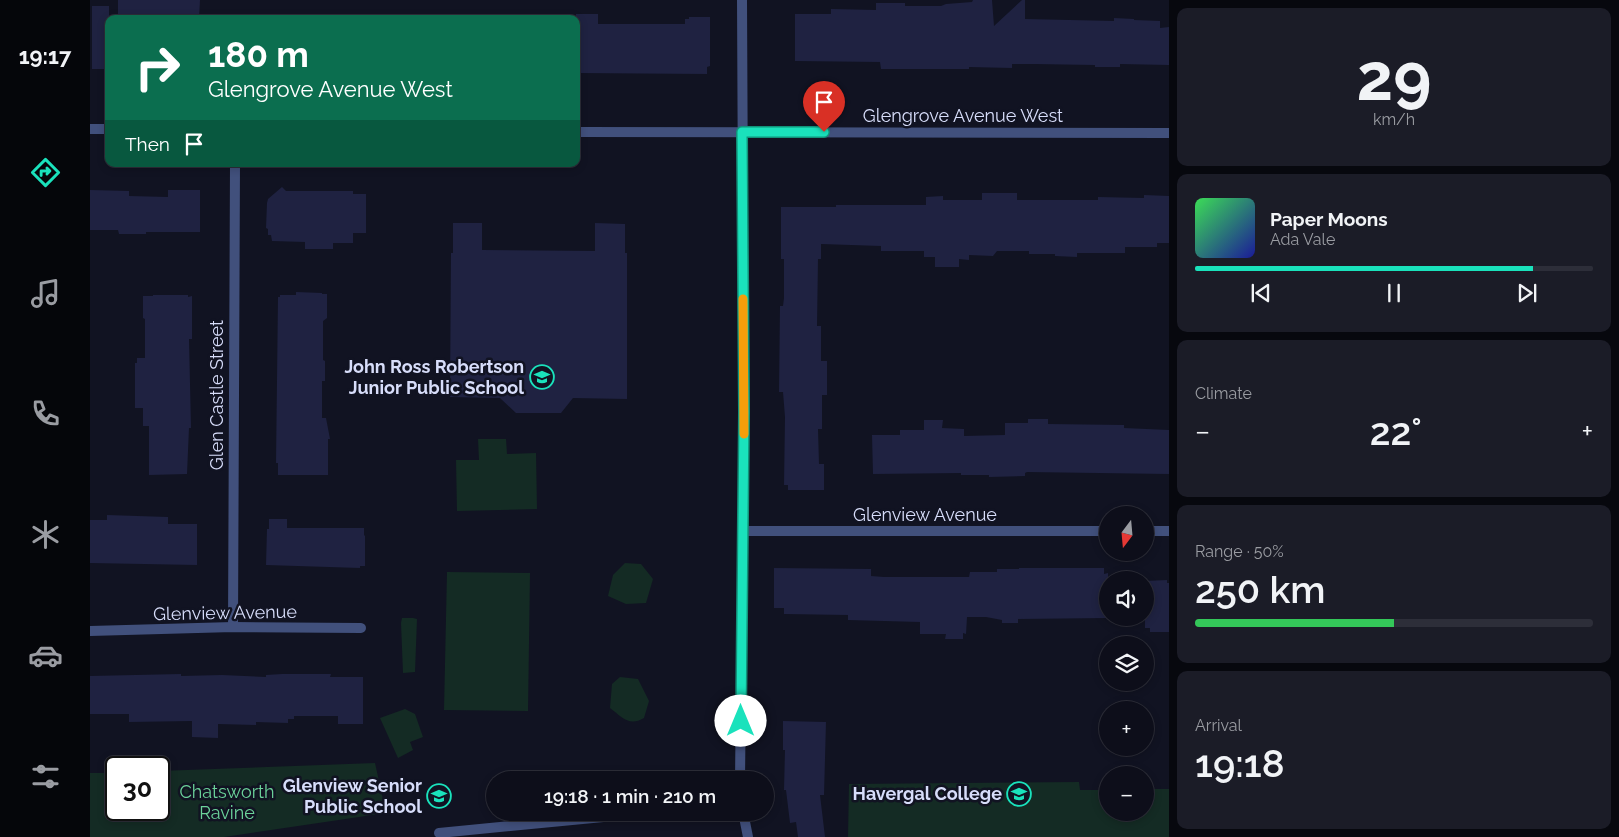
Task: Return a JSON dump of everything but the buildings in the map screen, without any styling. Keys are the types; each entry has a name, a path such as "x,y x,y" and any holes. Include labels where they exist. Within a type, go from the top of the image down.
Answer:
{"street":[{"path":"740,771 744,402 742,0"},
{"path":"90,129 105,129"},
{"name":"Glengrove Avenue West","path":"580,132 1169,133"},
{"name":"Glen Castle Street","path":"234,627 235,167"},
{"name":"Glenview Avenue","path":"742,531 1099,531"},
{"path":"1154,531 1169,531"},
{"name":"Glenview Avenue","path":"90,631 234,627 361,628"},
{"path":"439,833 562,821"},
{"path":"745,821 748,837"}],"green space":[{"path":"478,439 506,439 507,454 536,453 537,509 457,511 456,460 479,460"},
{"path":"625,563 641,564 653,579 646,603 626,604 608,596 613,575"},
{"path":"447,572 530,573 528,711 444,710"},
{"path":"402,618 417,619 415,672 403,673"},
{"path":"620,677 638,679 649,701 644,718 639,721 626,720 610,708 612,684"},
{"path":"405,709 415,714 423,737 410,742 413,750 398,758 380,718"},
{"name":"Chatsworth Ravine","path":"375,763 386,813 224,837 90,837 90,773 105,773 105,821 170,821 170,771"},
{"name":"Havergal College","path":"1079,782 1080,790 1099,790 1099,821 1154,821 1154,789 1169,789 1169,837 848,837 849,784"}],"slow traffic":[{"path":"743,299 744,434"}],"place":[{"name":"John Ross Robertson Junior Public School","path":"542,377"},
{"name":"Havergal College","path":"1019,794"},
{"name":"Glenview Senior Public School","path":"439,796"}],"route":[{"path":"741,721 744,412 742,132 824,132"}]}
